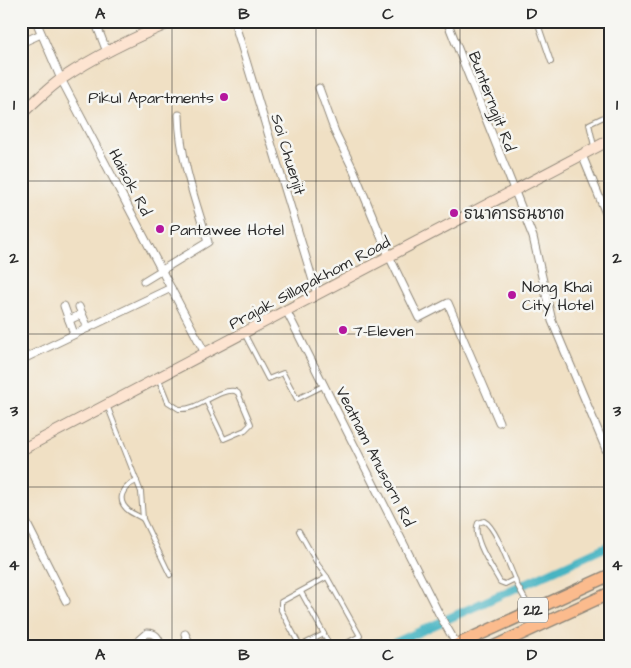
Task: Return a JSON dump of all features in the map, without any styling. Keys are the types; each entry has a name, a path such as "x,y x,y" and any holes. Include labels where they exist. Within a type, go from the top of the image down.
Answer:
{"main road":[{"name":"212","path":"456,646 610,575"},
{"name":"212","path":"493,647 610,593"}],"street":[{"name":"Haisok Rd","path":"36,21 61,79 205,353"},
{"path":"94,21 107,52"},
{"path":"21,114 61,79 136,37 174,21"},
{"name":"Soi Chuenjit","path":"234,21 317,294"},
{"name":"Bunterngjit Rd","path":"447,21 532,236 552,321 610,459"},
{"path":"21,43 41,34"},
{"path":"320,88 335,132 354,171 389,256 419,318 448,303 499,422"},
{"path":"144,280 208,242 184,162 179,115"},
{"name":"Prajak Sillapakhom Road","path":"21,450 610,140"},
{"path":"582,155 610,224"},
{"path":"21,360 171,288"},
{"path":"64,306 74,334"},
{"name":"Veatnam Anusorn Rd","path":"286,310 456,646"},
{"path":"69,320 80,311 88,328"},
{"path":"21,512 66,601"},
{"path":"139,640 147,633 154,634 157,636 162,647"},
{"path":"185,634 191,647"}],"lane":[{"path":"537,21 551,62"},
{"path":"595,148 589,124 610,114"},
{"path":"244,333 268,380 283,373 297,399 325,385"},
{"path":"158,378 168,402 174,407 184,410 206,402 226,391 235,391 238,393 251,424 245,430 224,439 206,402"},
{"path":"107,405 142,492 143,518 170,575"},
{"path":"137,481 127,486 122,493 122,498 125,507 129,511 143,518"},
{"path":"516,581 505,584 500,582 479,542 476,532 478,523 484,521 491,526 516,581 532,610"},
{"path":"299,531 360,636 339,647"},
{"path":"324,634 300,646 280,605 281,602 327,577"},
{"path":"301,592 330,647"}],"waterway":[{"path":"386,647 610,545"}],"place":[{"name":"Pikul Apartments","path":"224,97"},
{"name":"ธนาคารธนชาต","path":"454,213"},
{"name":"Pantawee Hotel","path":"160,229"},
{"name":"Nong Khai City Hotel","path":"512,295"},
{"name":"7-Eleven","path":"343,330"}]}
